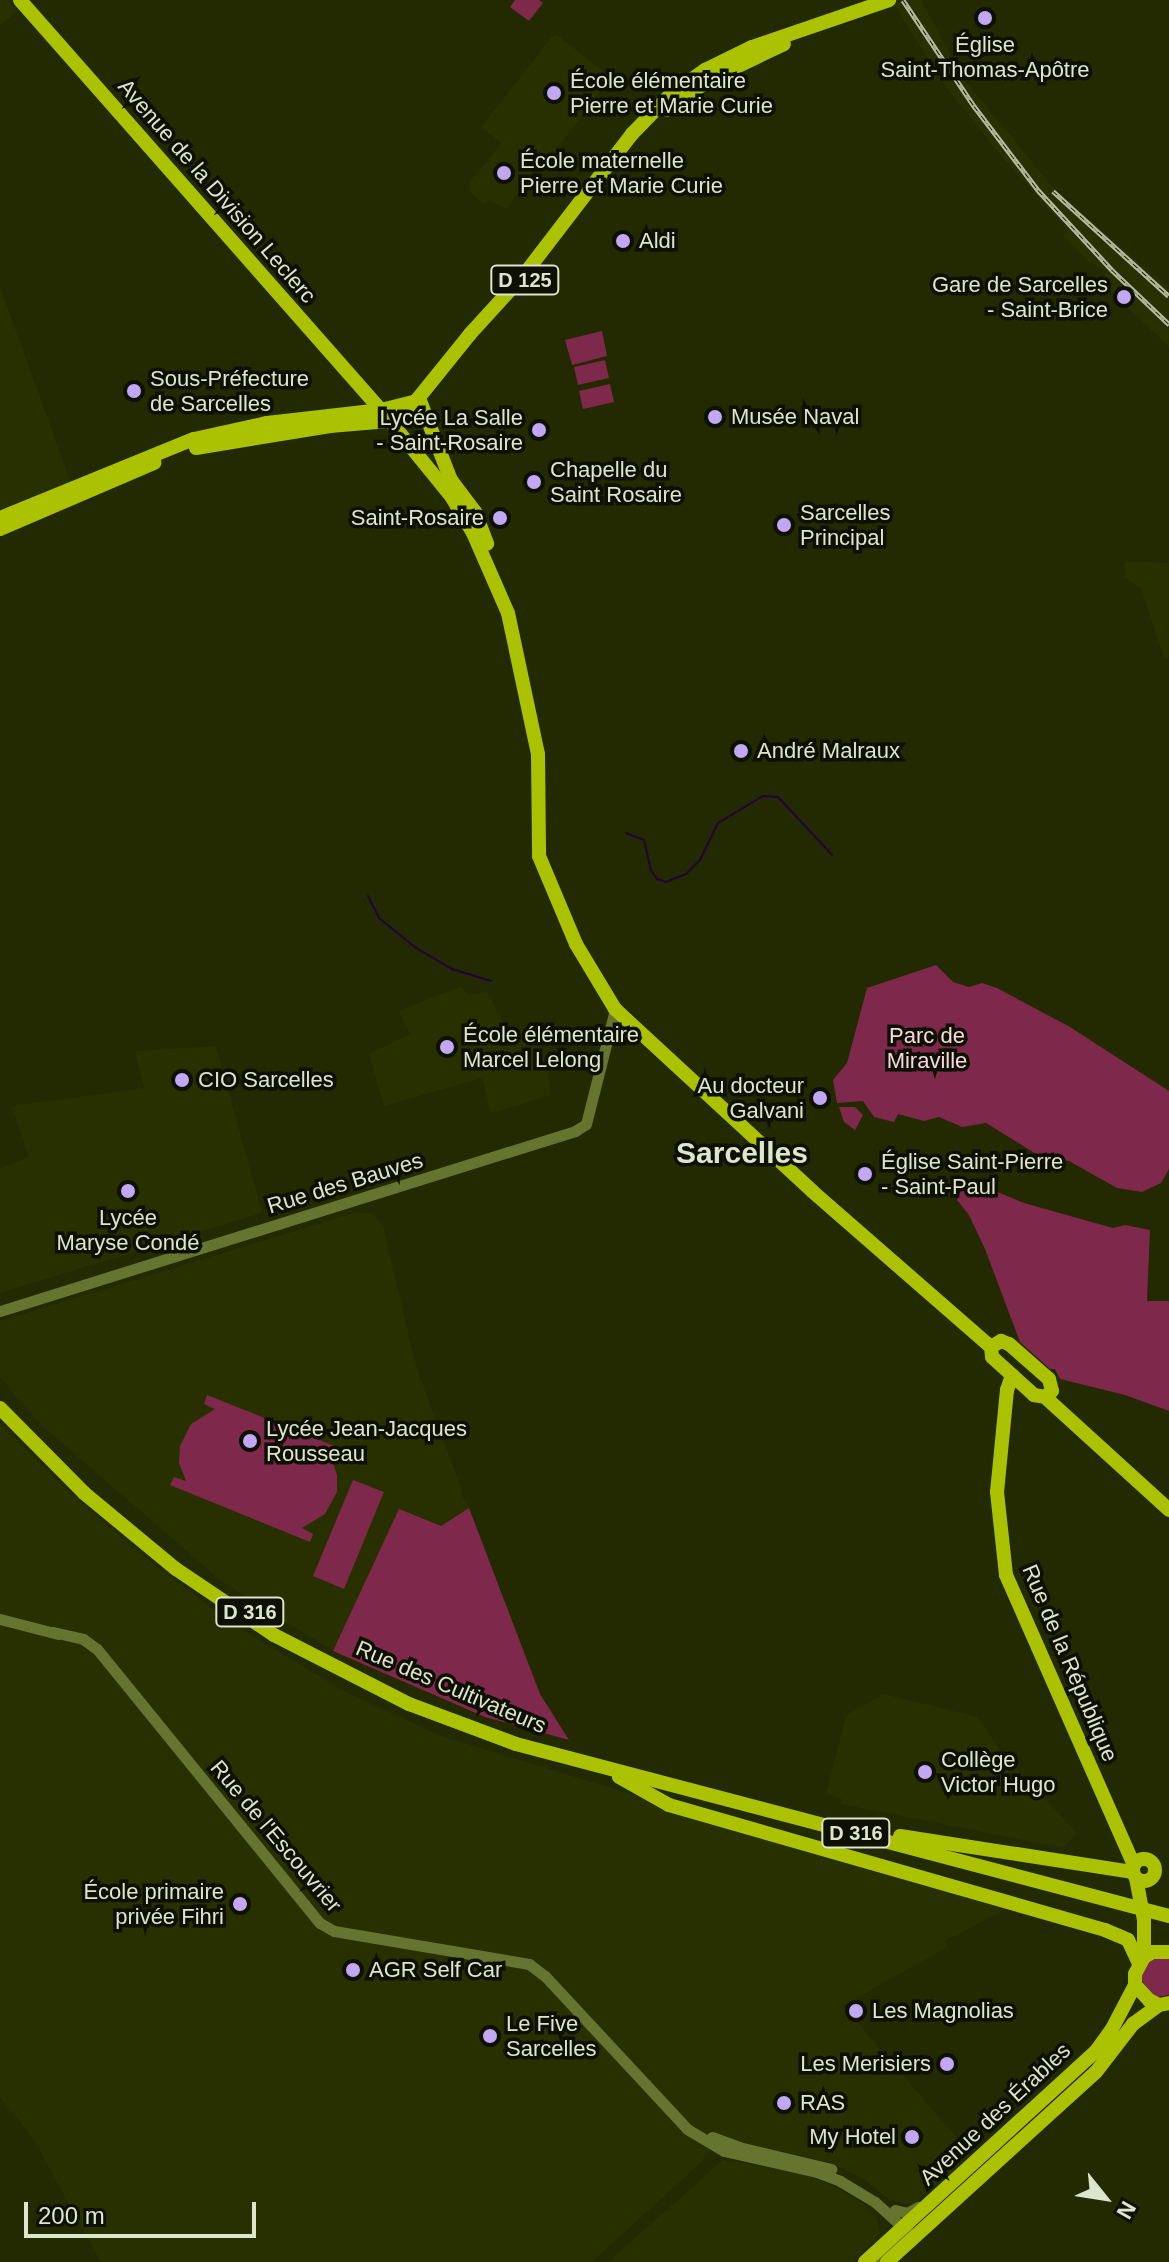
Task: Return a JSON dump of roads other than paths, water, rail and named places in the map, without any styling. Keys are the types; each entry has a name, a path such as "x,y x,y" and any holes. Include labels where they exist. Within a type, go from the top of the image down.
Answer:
{"main road":[{"name":"Avenue de la Division Leclerc","path":"20,0 385,416 451,496 473,533 500,590"},
{"name":"D 125","path":"421,400 624,155 662,115 695,89 732,67 854,12 887,1"},
{"path":"344,415 353,403 355,382"},
{"path":"0,529 189,449 385,416 421,400 451,480 479,523 508,613 540,768 539,856 576,944 615,1009 812,1191 991,1347 992,1357 1034,1395 1045,1397 1169,1510"},
{"path":"0,518 194,439 281,420 344,415 385,416"},
{"path":"991,1347 1001,1341 1009,1344 1049,1379 1052,1391 1045,1397"},
{"name":"Rue de la République","path":"1012,1375 1007,1390 997,1492 1006,1575 1139,1869 1169,1884"},
{"name":"Rue des Cultivateurs","path":"0,1397 67,1467 126,1521 248,1610 381,1683 548,1751"},
{"name":"Rue des Cultivateurs","path":"0,1408 62,1473 126,1530 253,1622 332,1667 409,1704 505,1741 1169,1916"},
{"path":"563,1755 629,1781 669,1805 1121,1936 1142,1960 1166,1952 1145,1926"},
{"path":"666,1782 887,1834 1139,1869"},
{"name":"Avenue des Érables","path":"887,2262 908,2230 949,2187 1096,2051 1112,2029 1135,1985 1142,1960 1145,1926 1139,1869"},
{"path":"1135,1985 1141,1994 1164,2004"},
{"name":"Avenue des Érables","path":"865,2262 908,2230 1096,2072 1133,2024 1164,2004"}],"street":[{"name":"Rue des Bauves","path":"0,1311 575,1131 586,1124 615,1009"},
{"name":"Rue de l'Escouvrier","path":"0,1619 88,1642 320,1923 334,1931 529,1964 545,1976 662,2104"},
{"path":"662,2104 678,2122 712,2145 737,2155 829,2176 875,2202 908,2230"},
{"path":"662,2104 726,2143 832,2169 867,2188 895,2210 908,2230"},
{"path":"895,2210 911,2212 949,2187"},
{"path":"881,2262 908,2230"}],"waterway":[{"path":"626,833 644,840 651,870 657,879 666,882 686,874 700,860 718,823 763,796 778,797 832,855"},
{"path":"368,896 379,918 416,948 452,969 491,981"}],"railway":[{"path":"903,0 974,106 1038,190 1112,270 1169,324"},
{"path":"1053,191 1169,296"}],"place":[{"name":"Église Saint-Thomas-Apôtre","path":"985,18"},
{"name":"École élémentaire Pierre et Marie Curie","path":"554,93"},
{"name":"École maternelle Pierre et Marie Curie","path":"504,173"},
{"name":"Aldi","path":"623,241"},
{"name":"Gare de Sarcelles - Saint-Brice","path":"1124,297"},
{"name":"Sous-Préfecture de Sarcelles","path":"134,391"},
{"name":"Musée Naval","path":"715,417"},
{"name":"Lycée La Salle - Saint-Rosaire","path":"539,430"},
{"name":"Chapelle du Saint Rosaire","path":"534,482"},
{"name":"Saint-Rosaire","path":"500,518"},
{"name":"Sarcelles Principal","path":"784,525"},
{"name":"André Malraux","path":"741,751"},
{"name":"École élémentaire Marcel Lelong","path":"447,1047"},
{"name":"CIO Sarcelles","path":"182,1080"},
{"name":"Au docteur Galvani","path":"820,1098"},
{"name":"Église Saint-Pierre - Saint-Paul","path":"865,1174"},
{"name":"Lycée Maryse Condé","path":"128,1191"},
{"name":"Lycée Jean-Jacques Rousseau","path":"250,1441"},
{"name":"Collège Victor Hugo","path":"925,1772"},
{"name":"École primaire privée Fihri","path":"240,1904"},
{"name":"AGR Self Car","path":"353,1970"},
{"name":"Les Magnolias","path":"856,2011"},
{"name":"Le Five Sarcelles","path":"490,2036"},
{"name":"Les Merisiers","path":"947,2064"},
{"name":"RAS","path":"784,2103"},
{"name":"My Hotel","path":"912,2137"}],"district":[{"name":"Sarcelles","path":"742,1153"}],"park label":[{"name":"Parc de Miraville","path":"927,1048"}]}
